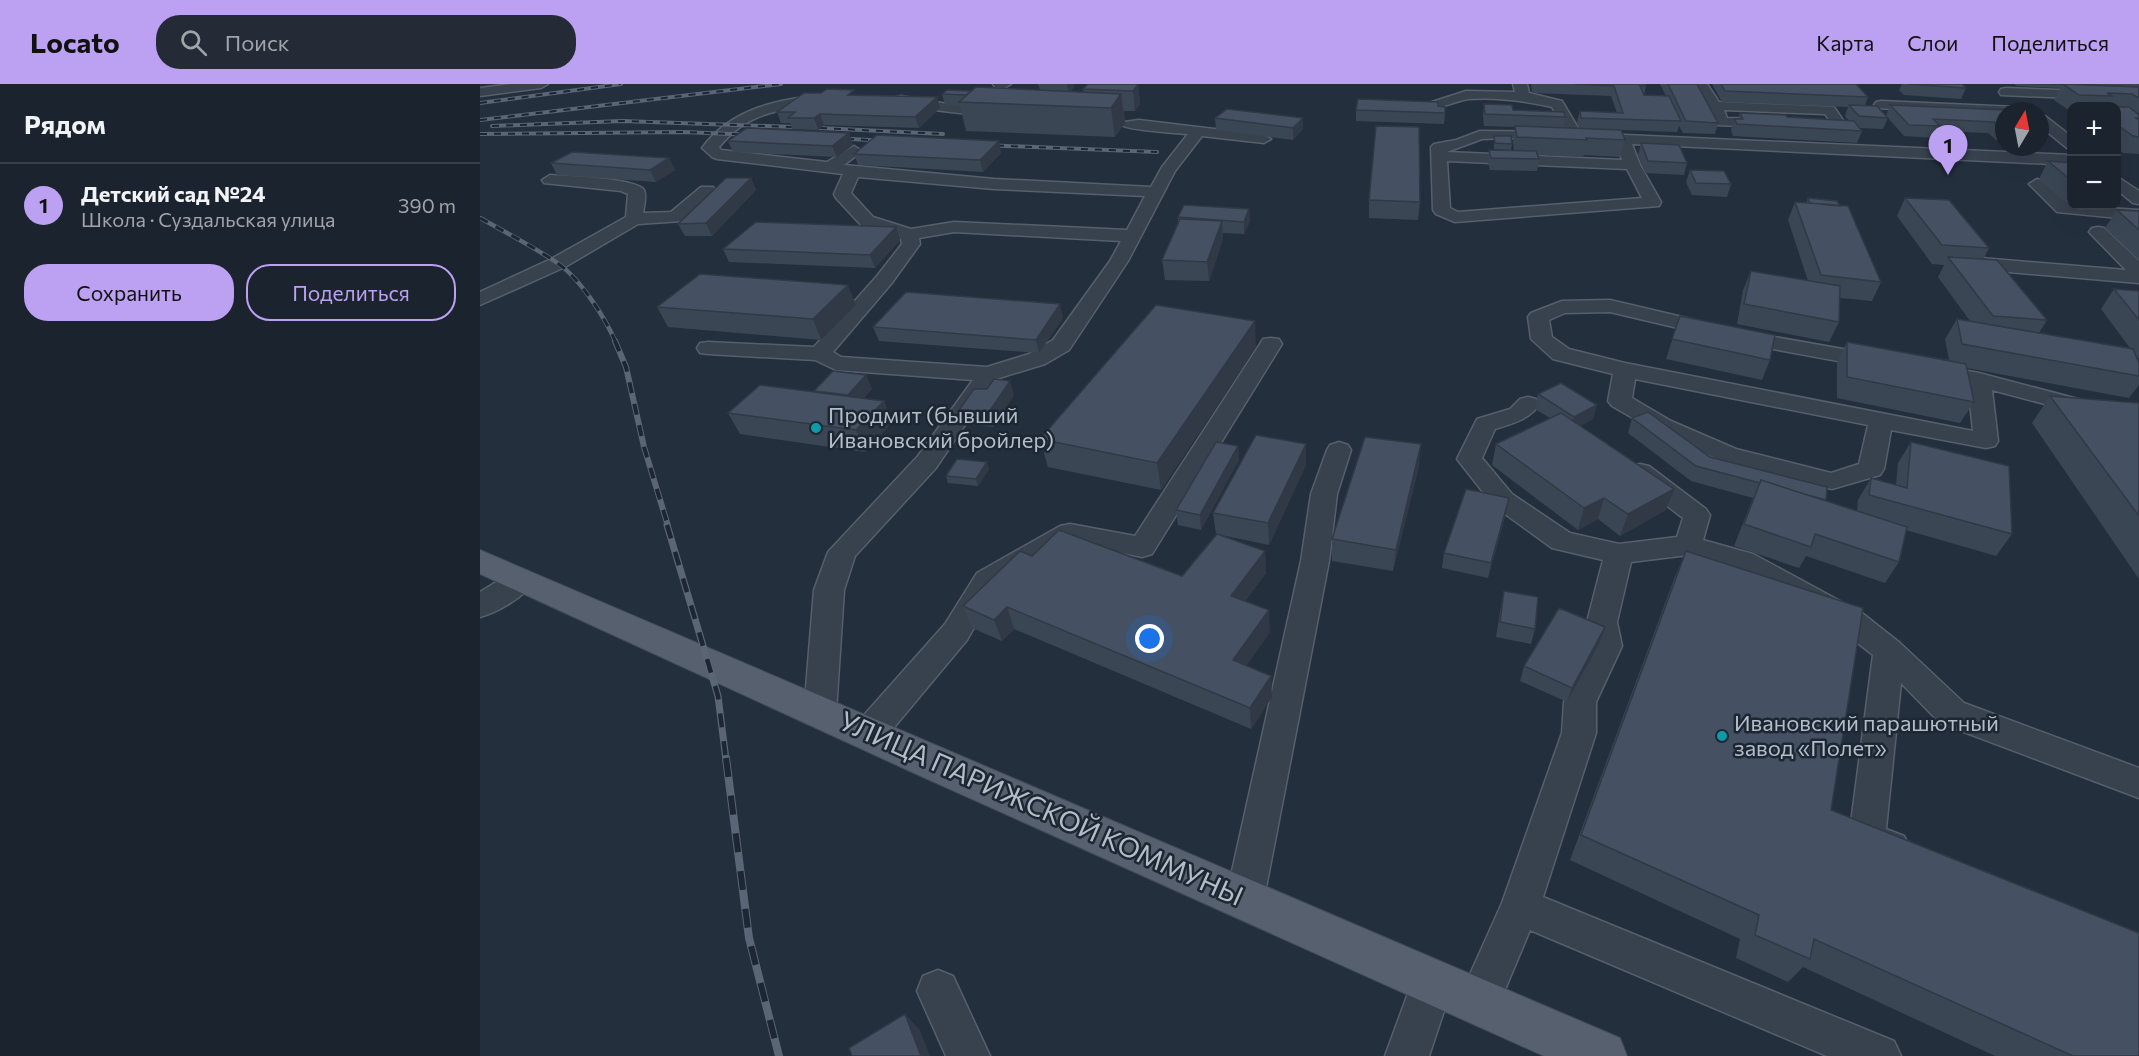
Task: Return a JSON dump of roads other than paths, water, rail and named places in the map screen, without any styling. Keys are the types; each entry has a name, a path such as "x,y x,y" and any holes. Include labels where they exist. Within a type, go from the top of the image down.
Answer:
{"main road":[{"name":"УЛИЦА ПАРИЖСКОЙ КОММУНЫ","path":"480,561 928,761 1602,1056"}],"street":[{"path":"480,92 541,84"},
{"path":"1700,84 1715,106 1721,122 1718,129 1728,144"},
{"path":"2000,88 2139,97"},
{"path":"2000,88 2018,102"},
{"path":"1390,107 1430,107 1466,95 1521,90 1557,104 1576,137"},
{"path":"840,98 796,101 769,107 749,116 723,134 710,148 717,154 853,171 994,184 1156,192"},
{"path":"884,100 917,101 962,109 1009,111"},
{"path":"1881,105 1995,110"},
{"path":"1715,106 1829,110 1840,126 1721,122"},
{"path":"948,122 962,109"},
{"path":"2049,120 2067,140"},
{"path":"1127,122 1264,139"},
{"path":"708,348 820,354 836,363 988,374 1037,359 1061,345 1119,261 1168,170 1198,131"},
{"path":"1622,139 1632,165 1653,202 1455,217 1442,210 1439,147 1459,144 1480,135 1576,137 1622,139 2067,160"},
{"path":"830,167 854,151"},
{"path":"1440,156 1632,165"},
{"path":"853,171 842,194 867,221 910,234"},
{"path":"550,180 623,186 637,191 634,219"},
{"path":"2037,184 2063,208 2139,215"},
{"path":"2121,185 2139,199"},
{"path":"480,299 558,263 634,219 676,217 707,191"},
{"path":"851,230 910,234 954,227 1132,236"},
{"path":"2098,232 2139,272"},
{"path":"820,354 884,280 910,244 910,234"},
{"path":"1966,246 2002,291"},
{"path":"1981,264 2139,277"},
{"path":"480,276 493,282 480,288"},
{"path":"1979,380 1986,441 1625,370 1561,354 1542,339 1538,317 1562,307 1610,306 1746,338 1979,380 2139,422"},
{"path":"869,733 956,632 987,580 1070,533 1142,547 1271,344"},
{"path":"1625,370 1620,401 1663,426 1727,454 1832,481 1871,469 1881,420"},
{"path":"820,712 829,590 842,552 927,462 988,374"},
{"path":"1528,404 1518,414 1485,424 1469,459 1503,500 1562,541 1619,554 1688,545 1743,561 1851,621 1889,651 1952,713 2139,783"},
{"path":"1245,898 1315,561 1324,494 1339,450"},
{"path":"1617,454 1696,515 1688,545"},
{"path":"1479,1001 1520,907 1579,734 1581,702 1607,646 1602,622 1619,554"},
{"path":"480,606 521,580"},
{"path":"1889,651 1867,838 1922,860"},
{"path":"1520,907 1879,1056"},
{"path":"1407,1056 1433,981"},
{"path":"938,992 968,1056"}],"railway":[{"path":"480,103 621,84"},
{"path":"480,120 781,84"},
{"path":"492,126 622,121 795,127"},
{"path":"820,128 943,134"},
{"path":"480,134 683,132 755,135"},
{"path":"833,138 887,141"},
{"path":"983,145 1157,152"},
{"path":"480,218 538,250 574,277 605,321 615,341"},
{"path":"615,341 626,367 644,447 668,526"},
{"path":"667,525 718,696 726,760"},
{"path":"726,758 749,938 779,1056"}],"place":[{"name":"Детский сад №24","path":"1948,175"},
{"name":"Продмит (бывший Ивановский бройлер)","path":"816,428"},
{"name":"Ивановский парашютный завод «Полет»","path":"1722,736"}]}
